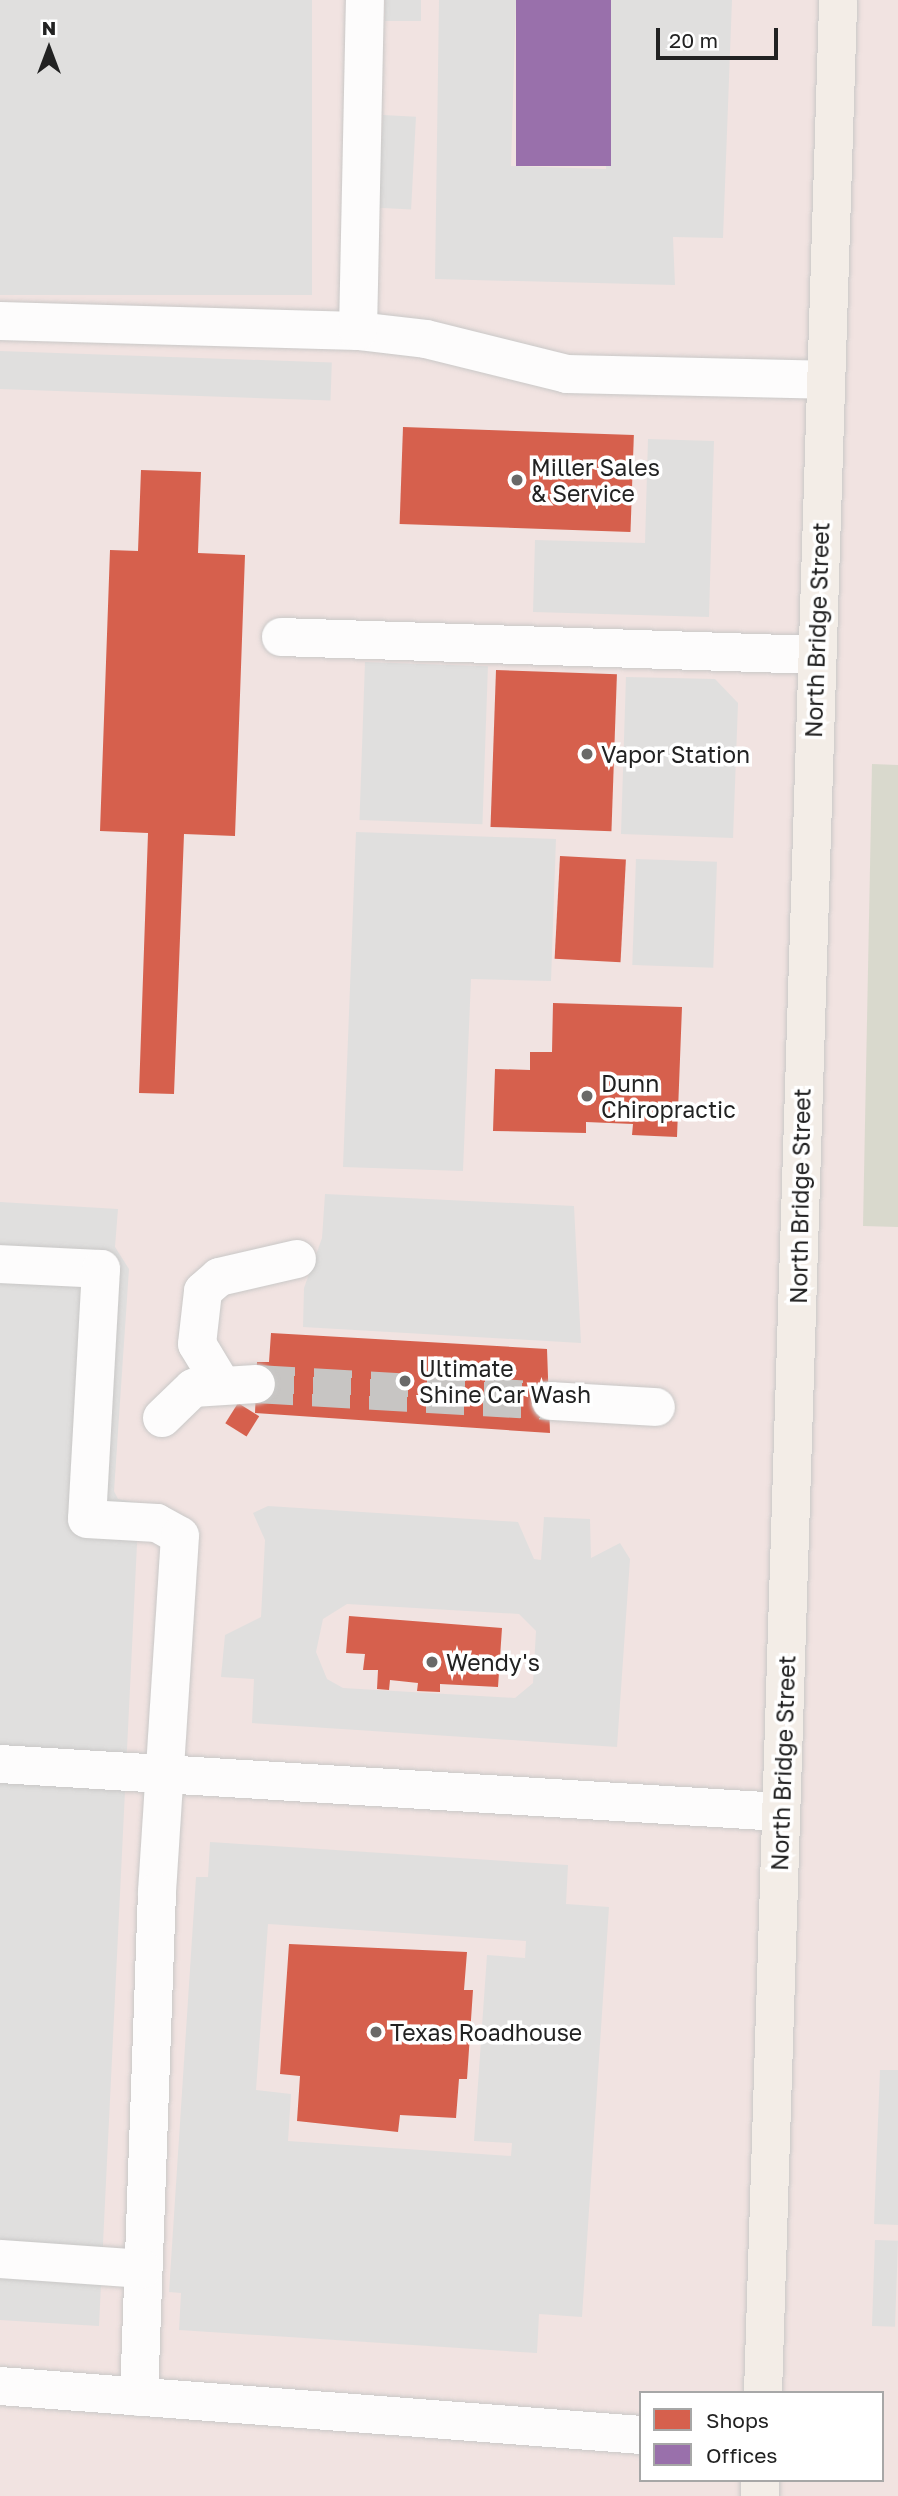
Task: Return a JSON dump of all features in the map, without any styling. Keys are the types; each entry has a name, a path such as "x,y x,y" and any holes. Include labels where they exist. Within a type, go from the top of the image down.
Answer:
{"main road":[{"name":"North Bridge Street","path":"762,2391 838,0"}],"lane":[{"path":"358,331 365,0"},
{"path":"0,321 358,331 425,339 566,374 825,380"},
{"path":"281,637 816,655"},
{"path":"162,1418 193,1388 238,1383 197,1344 203,1291 219,1277 297,1259"},
{"path":"0,1264 101,1269 87,1519 157,1523 180,1536 166,1775 139,2398"},
{"path":"551,1401 656,1407"},
{"path":"0,1764 781,1812"},
{"path":"0,2259 143,2269"},
{"path":"0,2386 639,2435"}],"shaded area":[{"path":"0,0 898,0 898,2496 0,2496"},
{"path":"0,0 312,0 312,295 0,295"},
{"path":"385,0 421,0 421,21 385,21"},
{"path":"439,0 516,0 511,166 606,169 611,0 732,0 723,238 673,237 675,285 435,279"},
{"path":"383,115 416,117 411,210 378,208"},
{"path":"0,351 332,363 330,401 0,389"},
{"path":"648,439 714,441 709,617 533,612 535,540 645,543"},
{"path":"365,662 488,666 482,824 359,820"},
{"path":"626,677 715,679 738,703 733,838 621,834"},
{"path":"872,764 898,765 898,1227 863,1226"},
{"path":"356,832 556,839 551,981 471,979 463,1171 343,1167"},
{"path":"636,859 717,862 713,968 632,965"},
{"path":"325,1194 574,1206 581,1343 303,1327 304,1288 322,1238"},
{"path":"0,1202 118,1209 115,1247 129,1269 114,1491 118,1499 139,1503 99,2326 0,2320"},
{"path":"268,1506 518,1522 534,1559 541,1560 544,1517 590,1519 591,1558 620,1543 630,1559 617,1747 252,1723 254,1679 221,1677 225,1635 261,1617 265,1540 253,1513","holes":["347,1604 519,1614 536,1631 533,1683 515,1698 343,1688 327,1679 316,1652 323,1619"]},
{"path":"210,1842 568,1865 566,1904 609,1907 582,2317 539,2314 537,2353 179,2330 181,2293 169,2292 196,1877 208,1877","holes":["268,1924 526,1941 525,1958 487,1955 474,2141 512,2143 511,2156 288,2141 291,2094 256,2090"]},
{"path":"880,2070 898,2070 898,2225 874,2224"},
{"path":"875,2240 898,2241 895,2327 872,2326"}],"building: Shops":[{"name":"Miller Sales & Service","path":"403,427 634,435 630,532 400,524"},
{"path":"141,470 201,472 198,553 245,555 235,836 184,834 174,1094 139,1093 148,833 100,831 110,550 138,551"},
{"path":"496,670 617,674 611,831 491,827"},
{"path":"560,856 626,859 621,962 555,959"},
{"name":"Dunn Chiropractic","path":"553,1003 682,1007 677,1137 632,1135 633,1124 586,1122 586,1133 493,1131 495,1069 530,1070 530,1052 552,1052"},
{"name":"Ultimate Shine Car Wash","path":"271,1333 547,1349 550,1433 255,1413 257,1362 269,1362"},
{"path":"238,1403 259,1416 246,1437 225,1423"},
{"name":"Wendy's","path":"349,1616 502,1628 498,1687 440,1684 440,1692 417,1691 418,1683 390,1680 389,1690 377,1689 378,1670 363,1670 365,1654 346,1653"},
{"name":"Texas Roadhouse","path":"289,1944 467,1952 464,1990 473,1990 467,2079 459,2079 456,2118 400,2115 398,2132 297,2121 300,2076 280,2074"}],"building: Offices":[{"path":"516,0 611,0 611,166 516,166"}],"tunnel":[{"path":"256,1384 551,1401"}],"place":[{"name":"Miller Sales & Service","path":"517,480"},
{"name":"Vapor Station","path":"587,754"},
{"name":"Dunn Chiropractic","path":"587,1096"},
{"name":"Ultimate Shine Car Wash","path":"405,1381"},
{"name":"Wendy's","path":"432,1662"},
{"name":"Texas Roadhouse","path":"376,2032"}]}
